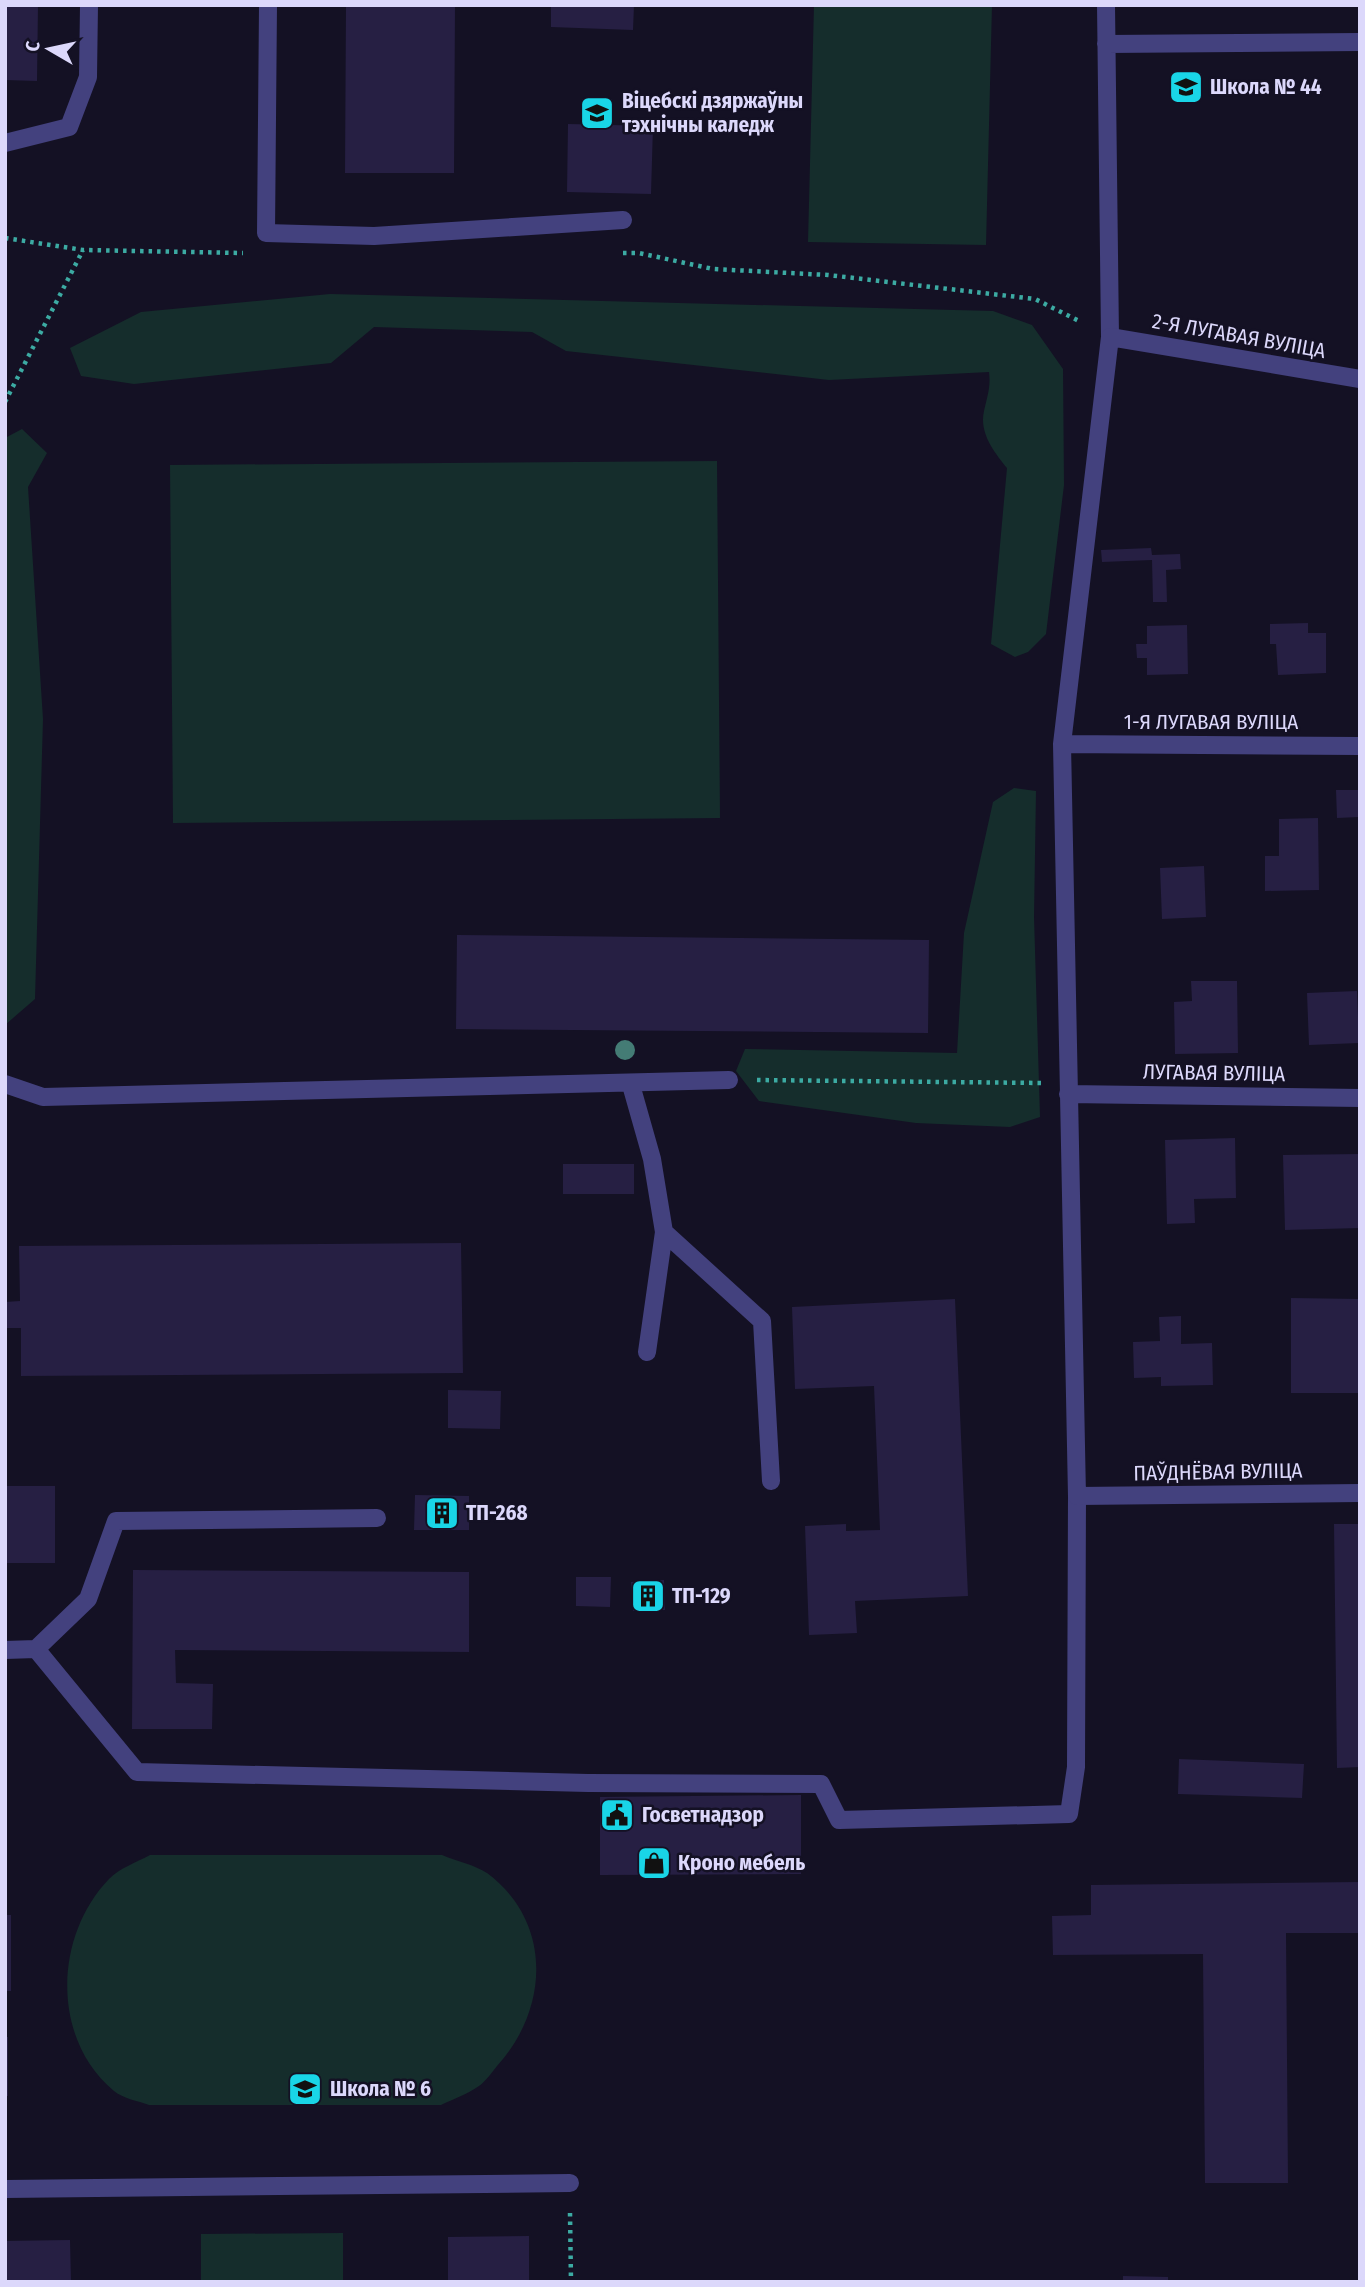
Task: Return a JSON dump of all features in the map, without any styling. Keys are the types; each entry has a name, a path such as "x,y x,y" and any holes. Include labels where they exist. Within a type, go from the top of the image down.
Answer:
{"street":[{"path":"5,143 69,127 88,77 89,5"},
{"path":"268,5 266,233 374,236 623,220"},
{"path":"36,1649 137,1772 588,1783 821,1784 839,1820 1069,1814 1076,1767 1077,1496 1062,744 1110,337 1106,5"},
{"path":"1106,44 1360,41"},
{"name":"2-Я ЛУГАВАЯ ВУЛІЦА","path":"1110,337 1360,379"},
{"name":"1-Я ЛУГАВАЯ ВУЛІЦА","path":"1062,744 1360,746"},
{"path":"5,1084 43,1097 631,1085 729,1080"},
{"path":"631,1085 652,1159 664,1231 647,1352"},
{"name":"ЛУГАВАЯ ВУЛІЦА","path":"1067,1087 1360,1098"},
{"path":"664,1231 762,1321 771,1481"},
{"name":"ПАЎДНЁВАЯ ВУЛІЦА","path":"1077,1496 1360,1493"},
{"path":"5,1650 36,1649 88,1599 116,1521 377,1518"},
{"path":"5,2189 570,2183"}],"path":[{"path":"5,238 83,250 254,254"},
{"path":"5,402 83,250"},
{"path":"611,253 639,253 713,269 828,275 1035,299 1110,337"},
{"path":"729,1080 1039,1083 1067,1087"},
{"path":"570,2183 571,2282"}],"green space":[{"path":"814,5 992,5 986,245 808,242"},
{"path":"330,294 993,311 1032,325 1063,369 1064,485 1046,634 1028,652 1015,657 991,644 1007,468 993,449 984,427 989,372 829,380 566,351 532,332 374,327 331,363 134,384 81,376 70,348 141,312"},
{"path":"22,429 47,453 28,487 43,719 35,999 5,1025 5,438"},
{"path":"717,461 720,818 173,823 170,465"},
{"path":"1014,788 1036,791 1034,917 1040,1117 1010,1127 916,1123 759,1101 736,1071 745,1049 957,1053 964,933 993,802"},
{"path":"150,1855 442,1855 477,1868 487,1873 509,1893 524,1916 533,1941 536,1966 534,1993 527,2019 514,2043 484,2082 470,2092 441,2105 149,2105 121,2096 93,2069 79,2044 70,2016 67,1987 70,1957 78,1929 91,1902 109,1879"},
{"path":"343,2233 343,2282 201,2282 201,2234"}],"building":[{"path":"5,5 38,5 37,81 5,80"},
{"path":"346,5 455,5 454,173 345,173"},
{"path":"551,5 634,5 633,30 551,27"},
{"path":"568,124 653,126 651,194 567,192"},
{"path":"1151,548 1152,555 1180,554 1181,569 1166,570 1167,602 1153,602 1152,560 1102,562 1101,550"},
{"path":"1308,623 1308,633 1326,633 1326,673 1278,675 1276,644 1270,644 1270,624"},
{"path":"1187,625 1188,674 1147,675 1147,658 1137,658 1136,644 1147,644 1147,626"},
{"path":"1336,790 1358,790 1359,817 1337,818"},
{"path":"1318,818 1319,890 1265,891 1265,856 1279,856 1279,819"},
{"path":"1204,866 1206,917 1162,919 1160,868"},
{"path":"457,935 929,940 928,1033 456,1029"},
{"path":"1191,981 1237,981 1238,1053 1175,1054 1174,1002 1192,1001"},
{"path":"1357,991 1359,1043 1309,1045 1307,993"},
{"path":"1235,1138 1236,1198 1194,1199 1195,1223 1167,1224 1165,1140"},
{"path":"1360,1154 1360,1228 1285,1230 1283,1155"},
{"path":"563,1164 634,1164 634,1194 563,1194"},
{"path":"461,1243 463,1373 21,1376 21,1328 5,1328 5,1302 20,1301 19,1246"},
{"path":"1291,1298 1360,1299 1360,1393 1291,1393"},
{"path":"955,1299 968,1596 855,1601 857,1633 809,1635 805,1526 846,1524 846,1531 880,1530 874,1386 795,1389 792,1307"},
{"path":"1181,1316 1181,1344 1212,1343 1213,1385 1161,1386 1161,1377 1134,1378 1133,1342 1160,1341 1159,1317"},
{"path":"448,1390 501,1391 500,1429 448,1428"},
{"path":"5,1486 55,1486 55,1563 5,1563"},
{"name":"ТП-268","path":"415,1495 469,1496 469,1530 414,1530"},
{"path":"1334,1524 1360,1524 1360,1767 1337,1768"},
{"path":"133,1570 469,1572 469,1652 175,1650 176,1683 213,1684 212,1729 132,1729"},
{"path":"576,1577 611,1577 610,1607 576,1606"},
{"name":"ТП-129","path":"664,1580 665,1610 633,1611 631,1582"},
{"path":"1179,1759 1304,1764 1302,1798 1178,1794"},
{"path":"801,1795 801,1874 600,1875 600,1797"},
{"path":"1360,1882 1360,1933 1286,1933 1288,2183 1205,2183 1203,1954 1053,1955 1052,1916 1091,1915 1091,1885"},
{"path":"5,1915 11,1915 11,1991 5,1991"},
{"path":"5,2037 8,2037 8,2096 5,2096"},
{"path":"529,2236 529,2282 448,2282 448,2237"},
{"path":"70,2240 71,2282 5,2282 5,2241"},
{"path":"1123,2276 1168,2277 1168,2282 1123,2282"}],"place":[{"name":"Школа № 44","path":"1186,87"},
{"name":"Віцебскі дзяржаўны тэхнічны каледж","path":"597,113"},
{"name":"ТП-268","path":"442,1513"},
{"name":"ТП-129","path":"648,1596"},
{"name":"Госветнадзор","path":"617,1815"},
{"name":"Кроно мебель","path":"654,1863"},
{"name":"Школа № 6","path":"305,2089"}]}
